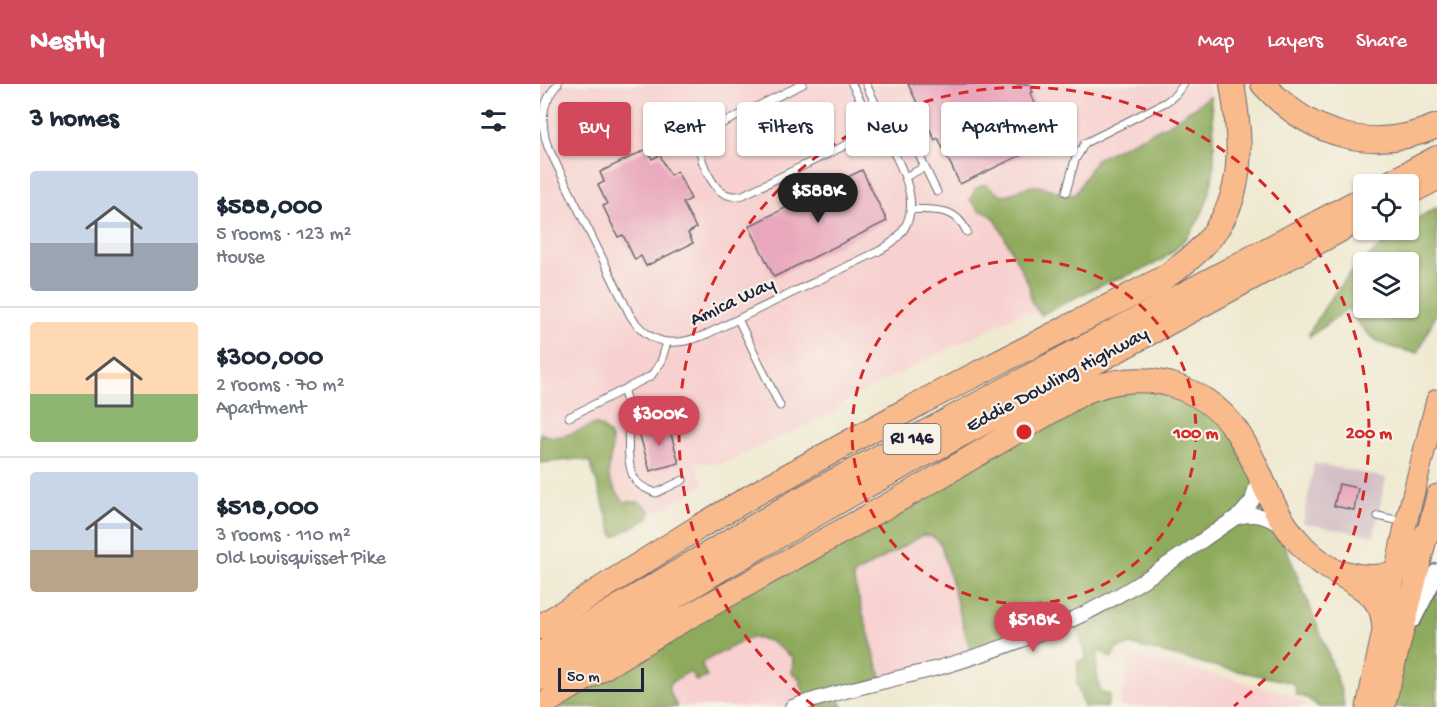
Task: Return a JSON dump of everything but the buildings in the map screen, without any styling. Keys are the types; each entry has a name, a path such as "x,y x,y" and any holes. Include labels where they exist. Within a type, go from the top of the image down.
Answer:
{"highway":[{"path":"540,627 764,489 1036,342 1148,287 1184,264 1214,232 1224,216 1233,193 1239,170 1240,147 1232,84"},
{"path":"1263,84 1282,104 1304,119 1326,130 1349,137 1374,139 1399,137 1437,126"},
{"path":"1407,174 1437,158"},
{"path":"1419,187 1437,178"},
{"name":"Eddie Dowling Highway","path":"540,654 796,501 1353,204"},
{"name":"Eddie Dowling Highway","path":"540,678 713,573 827,508 1353,223"},
{"path":"652,558 809,473 1215,266 1291,237"},
{"path":"540,706 1068,386 1137,338"},
{"path":"670,627 930,482 1082,393 1102,384 1124,380 1147,380 1168,384 1192,392 1214,406 1231,423 1244,442 1281,518 1292,534 1312,556 1374,597 1381,608 1384,625"},
{"path":"1331,569 1370,578 1395,573 1413,558 1420,525"}],"main road":[{"path":"1384,707 1396,656 1420,525 1437,400"},
{"path":"1420,525 1437,495"},
{"path":"1367,707 1395,573"}],"street":[{"path":"792,707 855,687 978,656 1052,629 1094,609 1134,588 1236,518 1252,501 1258,484 1258,471"},
{"path":"1236,518 1253,514 1267,517 1292,534"},
{"path":"1396,656 1437,572"}],"lane":[{"path":"558,84 543,98 542,121 548,147 630,315 646,334 666,342 661,362 655,372 569,417"},
{"path":"803,84 705,134 700,145 700,158 711,181 718,190 733,197 743,195 846,145"},
{"path":"852,84 860,102"},
{"path":"866,84 875,102"},
{"path":"1066,192 1075,160 1085,143 1166,102 1184,84"},
{"path":"895,156 905,177 911,208 955,215 961,220 967,232"},
{"path":"920,156 937,192"},
{"path":"905,177 925,167"},
{"name":"Amica Way","path":"666,342 689,341 886,247 905,228 911,208"},
{"path":"738,319 780,406"},
{"path":"623,390 628,406 630,460 635,480 656,493 683,480"},
{"path":"1378,516 1420,525"}],"shaded area":[{"path":"540,84 1208,84 1210,96 1171,123 1096,159 1076,193 1067,196 1051,189 1034,186 1010,195 995,193 987,212 996,220 1029,285 1032,301 1041,315 1022,312 845,401 831,414 722,464 700,462 694,464 703,479 703,485 656,513 651,513 644,503 639,501 625,502 613,488 609,474 613,442 600,426 596,424 564,437 546,436 540,433"},
{"path":"1314,463 1386,478 1374,536 1303,523"},
{"path":"922,535 934,537 940,545 972,657 881,677 853,578"},
{"path":"751,637 770,641 793,658 792,673 798,677 808,702 802,707 677,707 668,688 670,683 688,672 707,674 702,664 704,661"},
{"path":"1131,655 1285,692 1307,707 1119,707"}],"green space":[{"path":"1210,96 1214,164 1205,206 1195,225 1181,243 1156,264 1099,286 1041,315 1031,301 1029,285 996,220 987,212 980,211 970,200 976,188 986,184 1005,195 1034,186 1047,188 1067,196 1076,193 1096,159 1171,123"},
{"path":"1437,207 1437,311 1418,353 1385,345 1369,335 1354,318 1419,318 1419,252 1374,252 1387,240 1419,240 1419,217"},
{"path":"1353,271 1353,316 1348,308 1310,337 1309,333 1328,302"},
{"path":"1111,385 1216,399 1279,530 1327,650 1344,707 1319,707 1307,698 1296,695 1295,685 1290,682 1218,667 1133,645 1117,648 1111,658 1099,650 1097,676 1101,692 1110,695 1107,707 1084,707 1077,685 1078,661 1087,659 1076,624 972,657 941,545 934,537 923,535 855,574 853,578 881,677 839,697 843,707 802,707 808,702 798,677 792,673 793,658 770,641 751,637 704,661 702,665 707,677 696,681 688,672 670,683 668,688 677,707 543,707"},
{"path":"596,424 605,430 612,442 608,469 613,487 624,502 640,503 646,506 651,513 649,518 614,537 590,462 578,459 540,463 540,433 554,437 561,436"},
{"path":"1437,577 1437,707 1389,707 1407,634"}]}
